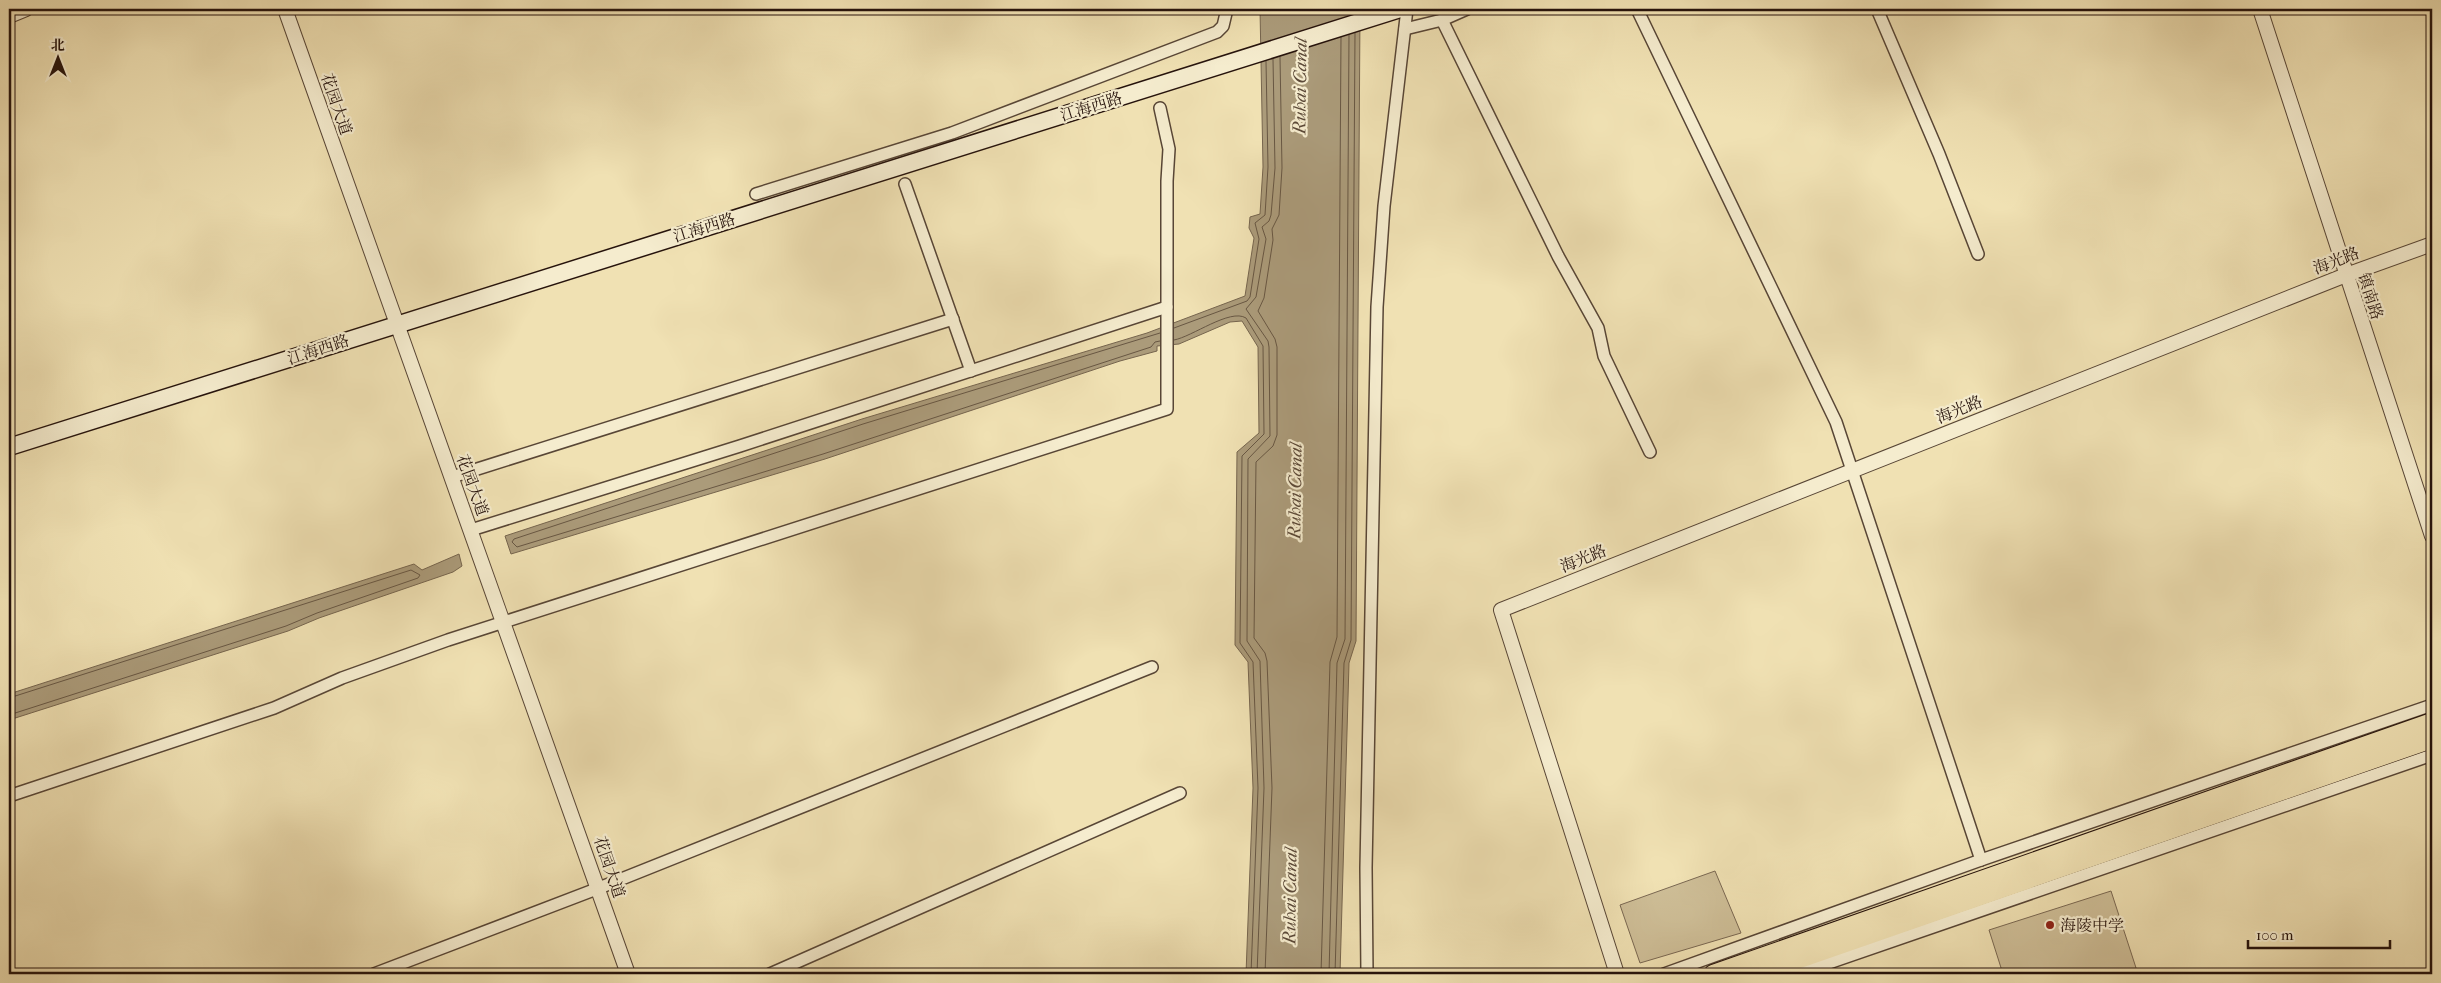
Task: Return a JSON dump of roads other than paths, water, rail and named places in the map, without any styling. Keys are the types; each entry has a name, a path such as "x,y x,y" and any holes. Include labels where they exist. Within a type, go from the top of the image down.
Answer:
{"main road":[{"name":"江海西路","path":"9,447 1400,9"},
{"path":"1756,974 2432,722"},
{"path":"1713,974 2432,739"}],"street":[{"path":"9,16 26,9"},
{"name":"花园大道","path":"285,9 628,974"},
{"path":"756,194 952,134 1217,32 1227,18 1227,9"},
{"path":"1367,974 1366,868 1377,307 1384,206 1407,9"},
{"path":"1405,29 1442,20 1467,9"},
{"path":"1638,9 1836,422 1982,860"},
{"path":"1877,9 1939,154 1978,254"},
{"name":"镇南路","path":"2260,9 2432,536"},
{"path":"1442,20 1558,256 1598,328 1604,356 1650,452"},
{"path":"9,796 274,708 342,678 504,622 1166,409 1167,181 1169,149 1160,108"},
{"path":"904,184 971,370"},
{"name":"海光路","path":"1617,974 1501,610 2346,274 2432,244"},
{"path":"471,530 1167,307"},
{"path":"452,477 953,319"},
{"path":"374,974 599,888 1152,666"},
{"path":"1664,974 1982,860 2432,705"},
{"path":"1797,974 2432,755"},
{"path":"770,974 1180,793"}],"water":[{"name":"Ruhai Canal","path":"1260,9 1360,9 1356,641 1349,663 1340,974 1246,974 1253,788 1248,662 1235,645 1237,452 1259,433 1258,347 1242,321 1230,322 1179,344 1157,346 1157,351 1120,361 825,459 511,554 505,536 862,419 1147,333 1245,296 1254,238 1249,228 1250,217 1260,214 1263,167"},
{"path":"459,554 462,566 453,572 319,618 288,631 9,720 9,694 414,564 422,570"}],"place":[{"name":"海陵中学","path":"2050,925"}]}
